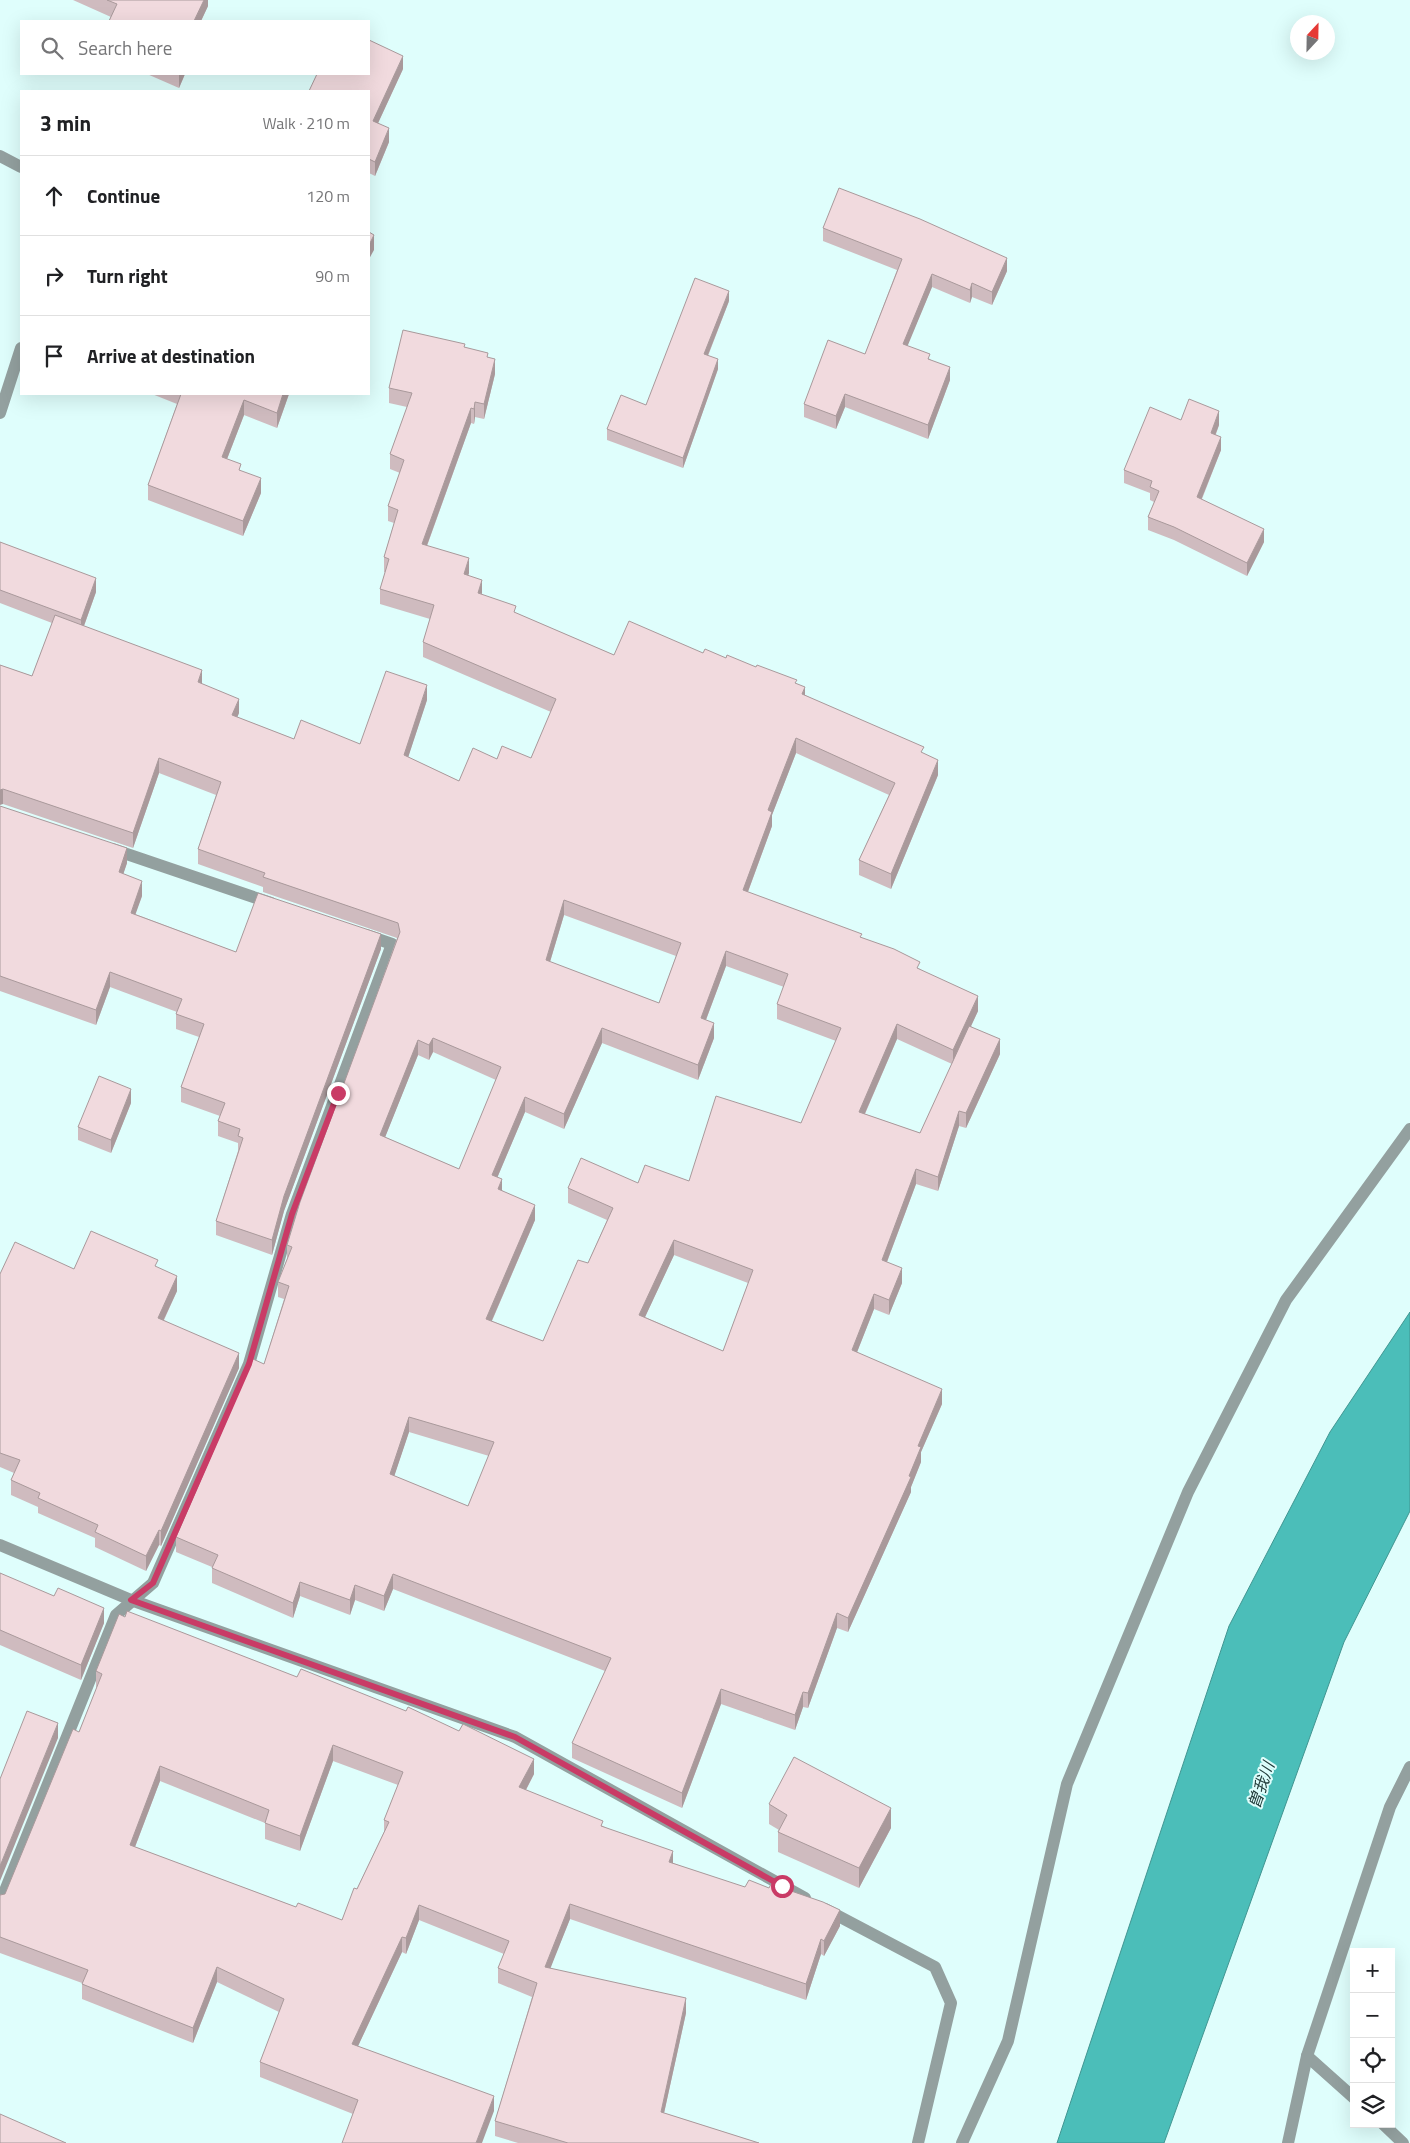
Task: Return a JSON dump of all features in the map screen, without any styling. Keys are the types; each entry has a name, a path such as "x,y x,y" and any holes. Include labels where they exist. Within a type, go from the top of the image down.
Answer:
{"street":[{"path":"0,156 20,166"},
{"path":"0,413 20,351"},
{"path":"104,846 280,906"},
{"path":"0,1903 116,1615 131,1600 153,1583 249,1364 292,1214 392,944 355,932"},
{"path":"962,2143 1008,2041 1067,1784 1188,1492 1286,1300 1410,1129"},
{"path":"0,1546 131,1600 515,1737 782,1886 935,1967 951,2002 918,2143"},
{"path":"1288,2143 1308,2056 1390,1807 1410,1767"},
{"path":"1390,1807 1410,1791"},
{"path":"1308,2056 1350,2094"},
{"path":"1387,2128 1403,2143"}],"water":[{"name":"曽我川","path":"1410,1312 1410,1511 1344,1642 1164,2143 1057,2143 1229,1626 1330,1432"}],"building":[{"path":"107,0 204,0 194,20 109,20 117,4"},
{"path":"370,40 403,56 373,121 389,128 375,162 370,160 370,90 309,90 317,75 370,75"},
{"path":"839,188 920,219 1007,258 992,292 972,283 970,290 932,274 903,344 930,354 928,359 950,367 928,425 845,394 836,416 804,404 828,340 865,354 902,259 823,228"},
{"path":"370,233 374,235 370,243"},
{"path":"695,278 729,291 704,354 718,359 683,458 607,429 621,395 646,405"},
{"path":"403,330 465,344 464,347 488,353 487,357 495,359 484,404 475,402 474,409 471,408 422,544 469,558 464,574 482,580 478,593 516,606 514,612 614,655 629,621 703,653 705,649 726,658 727,655 756,667 757,665 797,680 795,683 805,687 802,694 924,747 921,752 938,760 891,874 859,860 895,783 796,738 768,810 772,812 743,890 862,934 860,937 894,949 920,962 917,968 978,996 953,1050 897,1024 859,1112 920,1133 969,1026 1000,1039 966,1113 959,1111 938,1177 916,1169 882,1260 902,1268 889,1300 874,1294 852,1350 942,1389 918,1446 921,1447 909,1476 911,1477 848,1618 837,1613 808,1693 803,1692 795,1715 721,1689 682,1793 572,1743 611,1658 393,1574 384,1596 355,1585 350,1600 300,1582 293,1603 212,1568 218,1555 176,1537 253,1359 264,1364 289,1286 278,1282 292,1247 287,1245 300,1202 400,932 398,923 263,877 265,873 198,849 221,782 159,758 133,833 3,789 0,790 0,665 32,676 55,615 202,670 198,682 239,699 232,715 294,739 301,720 360,744 386,671 427,685 404,755 459,781 473,748 497,759 502,746 531,758 556,699 423,642 434,605 380,589 389,559 384,557 398,510 388,506 404,460 390,454 412,393 389,388","holes":["564,900 681,943 659,1003 546,960","726,951 788,974 777,1004 841,1028 801,1123 716,1096 689,1181 645,1165 638,1183 581,1158 568,1188 613,1208 588,1263 578,1260 543,1341 486,1319 535,1205 498,1189 502,1179 492,1175 525,1097 564,1114 602,1028 698,1065 714,1023 701,1018","433,1038 501,1067 459,1169 380,1135 418,1040 429,1045","674,1240 753,1270 723,1351 639,1315","409,1417 494,1442 468,1506 390,1474"]},
{"path":"181,395 283,395 277,413 244,400 222,457 241,464 239,470 261,478 243,521 148,485"},
{"path":"1189,399 1219,411 1211,433 1221,437 1197,497 1264,529 1247,563 1174,527 1148,517 1159,491 1150,487 1152,481 1124,470 1150,407 1181,420"},
{"path":"0,542 96,578 81,620 0,590"},
{"path":"0,806 127,848 119,872 142,881 131,913 236,952 258,893 381,934 284,1196 272,1240 216,1221 243,1138 238,1136 240,1129 218,1121 225,1103 181,1087 204,1024 176,1014 182,999 110,972 96,1010 0,976"},
{"path":"99,1076 131,1089 111,1140 78,1127"},
{"path":"91,1231 158,1260 155,1266 177,1276 158,1318 239,1353 161,1531 159,1530 146,1556 95,1532 98,1525 38,1498 40,1493 11,1480 20,1460 0,1453 0,1274 15,1242 74,1269"},
{"path":"0,1573 54,1596 58,1588 104,1608 81,1665 0,1630"},
{"path":"127,1611 297,1677 301,1669 406,1711 408,1707 459,1731 463,1724 534,1759 519,1787 603,1821 601,1826 673,1851 669,1862 745,1887 749,1880 769,1888 771,1884 840,1910 824,1941 821,1939 806,1984 570,1904 545,1967 686,1998 661,2112 759,2143 568,2143 495,2121 537,1983 498,1968 509,1941 419,1905 406,1938 402,1937 352,2044 494,2096 476,2143 342,2143 358,2100 260,2062 284,1999 217,1967 193,2028 82,1984 88,1970 0,1937 0,1895 5,1894 73,1729 79,1732 102,1674 96,1671 119,1614 125,1617","holes":["333,1745 403,1772 384,1820 389,1822 357,1889 354,1888 342,1920 298,1903 296,1907 130,1845 160,1766 269,1810 265,1823 300,1836"]},
{"path":"27,1711 58,1723 0,1866 0,1779"},
{"path":"794,1757 891,1808 859,1868 778,1832 787,1815 769,1804"},
{"path":"0,2114 66,2143 0,2143"}],"route":[{"path":"338,1093 292,1214 249,1364 153,1583 131,1600 515,1737 782,1886"}]}
